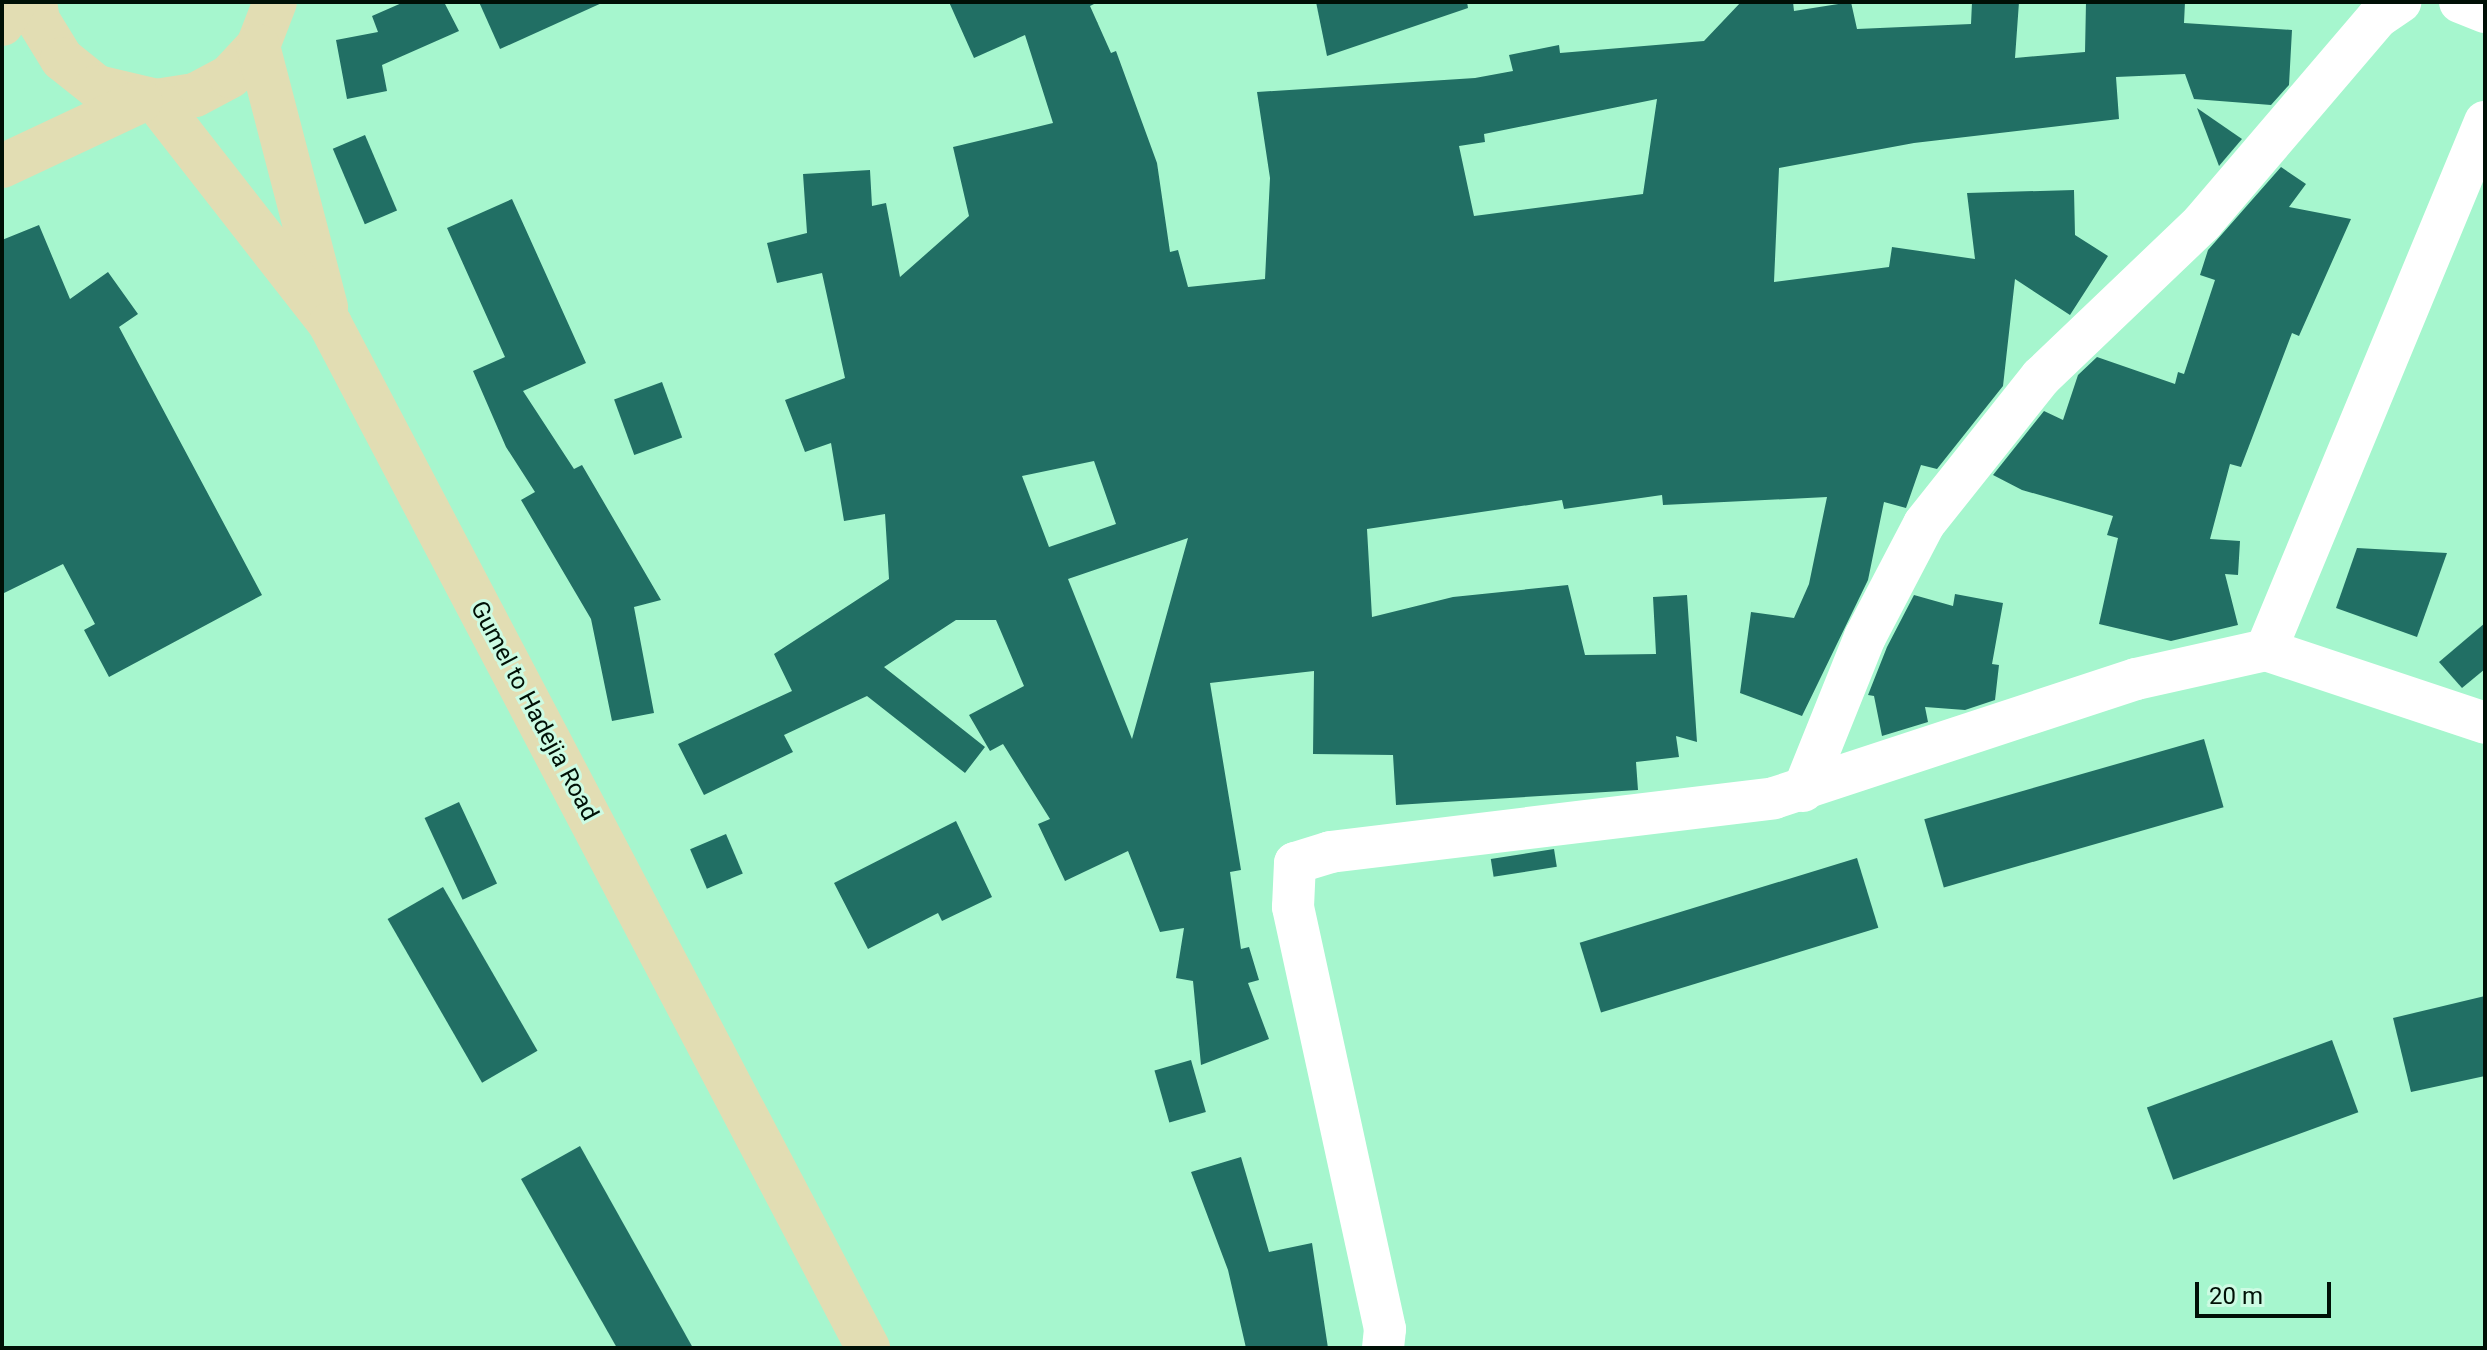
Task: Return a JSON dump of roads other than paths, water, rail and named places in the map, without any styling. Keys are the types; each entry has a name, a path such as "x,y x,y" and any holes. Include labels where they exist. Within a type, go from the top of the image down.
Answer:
{"main road":[{"path":"2,24 15,2"},
{"path":"35,2 38,20 62,59 97,87 148,101"},
{"path":"2,166 148,101 195,95 230,76 258,46 276,3"},
{"path":"258,46 330,324"},
{"name":"Gumel to Hadejia Road","path":"148,101 330,324 868,1348"}],"street":[{"path":"1803,791 1865,637 1924,524 2041,377 2202,223 2378,17 2400,2"},
{"path":"2460,2 2485,12"},
{"path":"2266,650 2485,122"},
{"path":"1383,1348 1385,1329 1293,907 1295,863 1330,852 1803,791 2136,679 2266,650 2485,723"}]}
